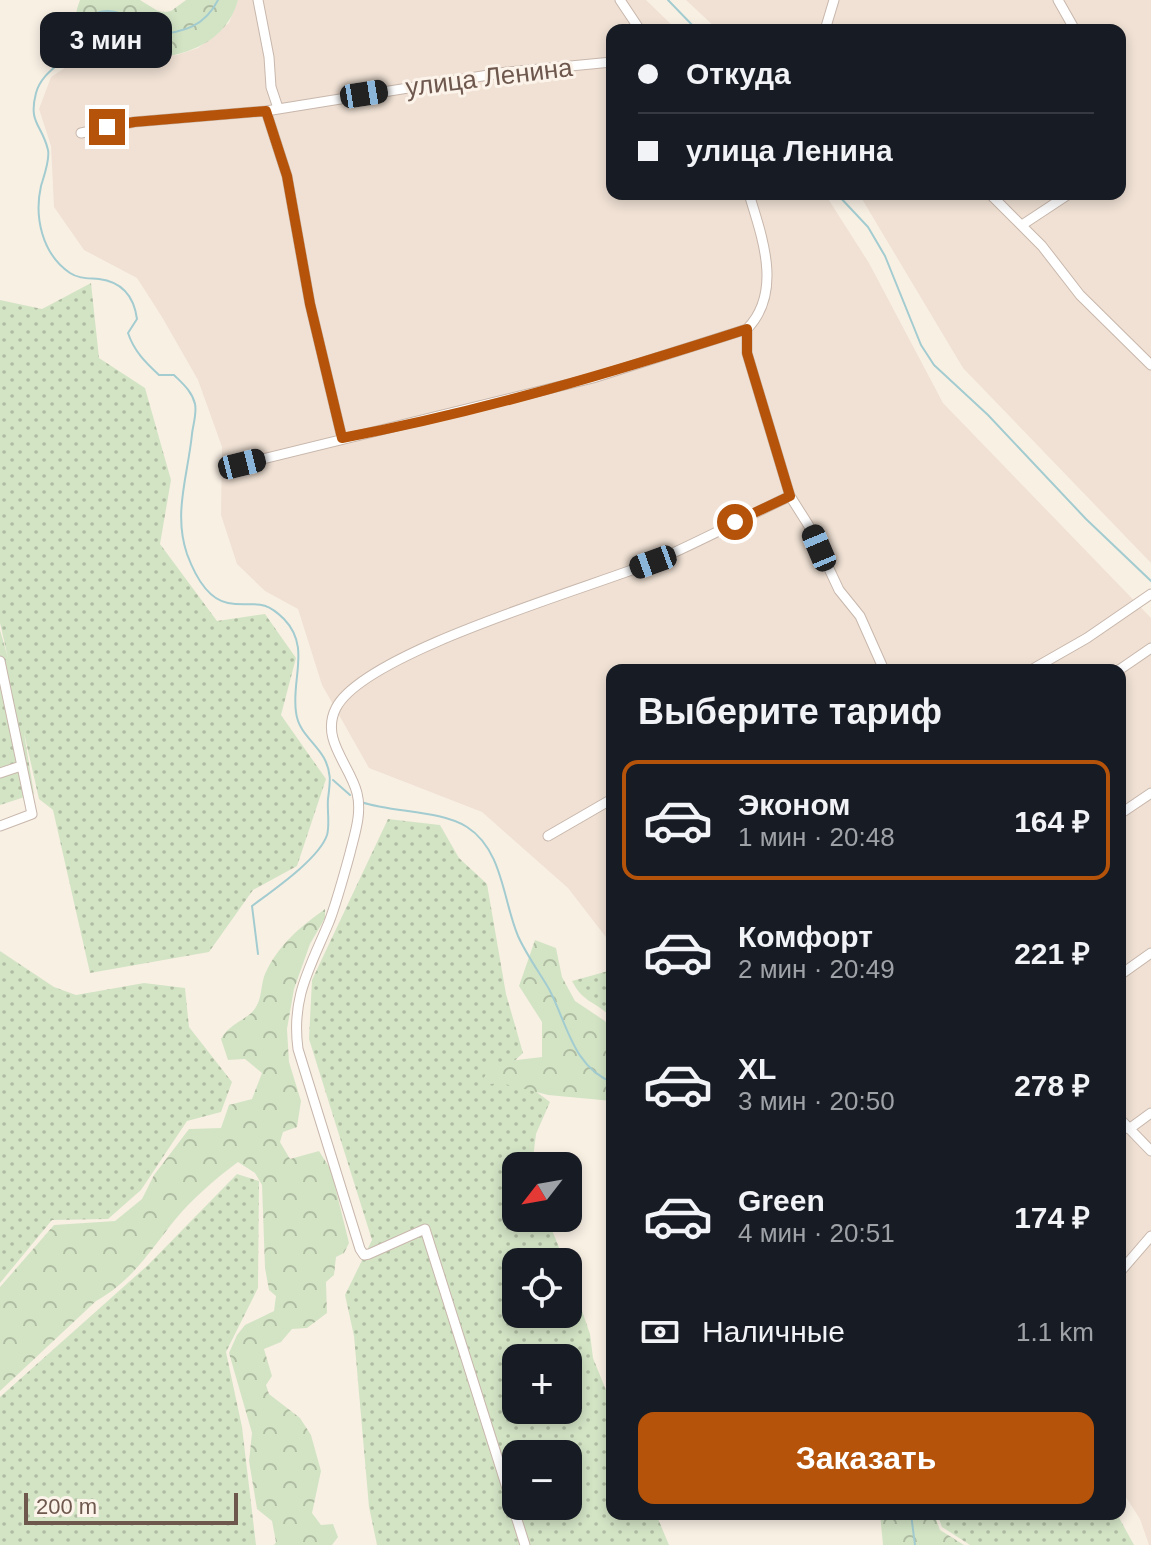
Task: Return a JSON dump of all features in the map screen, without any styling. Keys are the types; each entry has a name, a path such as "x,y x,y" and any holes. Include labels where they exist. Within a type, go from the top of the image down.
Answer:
{"street":[{"path":"258,0 269,57 271,87 278,108"},
{"path":"620,0 636,24"},
{"path":"827,24 834,0"},
{"path":"1058,0 1072,24"},
{"name":"улица Ленина","path":"81,133 134,122 266,111 507,72 606,63"},
{"path":"266,111 287,176 310,304 342,438"},
{"path":"242,464 593,378 747,329 761,312 767,293 767,265 751,200"},
{"path":"996,200 1042,246 1080,295 1151,365"},
{"path":"1022,225 1060,200"},
{"path":"747,329 747,353 790,496 809,526 839,590 860,616 881,664"},
{"path":"525,1545 425,1229 364,1255 298,1049 296,1024 299,992 342,883 359,815 357,793 339,756 331,724 335,709 356,686 443,639 653,562 790,496"},
{"path":"1042,664 1087,638 1151,594"},
{"path":"1126,665 1151,648"},
{"path":"0,662 32,814 0,826"},
{"path":"0,723 13,718"},
{"path":"0,773 21,766"},
{"path":"1126,810 1151,793"},
{"path":"548,836 606,802"},
{"path":"1126,971 1151,953"},
{"path":"1129,1129 1151,1113"},
{"path":"1126,1126 1151,1151"},
{"path":"1126,1265 1151,1236"}],"shaded area":[{"path":"238,0 646,0 671,24 606,24 606,200 829,200 869,263 943,403 1151,618 1151,1545 1126,1497 1126,664 606,664 606,937 568,888 482,812 369,768 322,685 298,609 265,591 237,564 221,515 222,447 198,380 137,278 84,250 54,207 51,146 39,109 51,77 110,34 117,35 144,59 177,55 198,48 229,23"},
{"path":"686,0 1151,0 1151,563 963,368 863,200 1126,200 1126,24 712,24"}],"green space":[{"path":"80,0 140,0 165,12 186,0 238,0 221,31 192,49 144,59 131,53 117,35 110,34 71,62 65,52 73,37"},
{"path":"91,283 99,358 145,388 171,480 160,544 217,621 265,614 296,658 281,715 326,779 297,866 253,890 209,952 90,973 53,810 39,799 24,733 34,794 0,805 0,630 8,658 0,623 0,300 42,309"},
{"path":"388,819 440,825 459,858 487,884 506,994 523,1053 506,1069 550,1102 536,1134 534,1152 502,1152 502,1232 553,1232 559,1248 502,1248 502,1328 582,1328 582,1311 590,1334 593,1358 606,1390 606,1520 659,1520 669,1545 377,1545 369,1507 354,1336 345,1295 372,1240 309,1039 312,980"},
{"path":"325,909 325,918 310,944 294,989 287,1029 289,1062 301,1101 297,1127 283,1132 280,1142 290,1159 319,1151 331,1170 349,1243 344,1253 336,1257 334,1275 326,1282 327,1313 307,1328 292,1329 281,1342 264,1349 272,1376 266,1385 269,1394 300,1418 311,1435 321,1471 312,1513 321,1525 333,1524 338,1537 332,1545 274,1545 272,1521 257,1509 249,1461 252,1433 229,1353 245,1325 274,1311 276,1296 269,1290 265,1268 262,1185 255,1173 238,1162 212,1183 181,1213 120,1285 96,1301 0,1391 0,1287 54,1225 115,1221 142,1199 154,1175 189,1129 221,1128 229,1105 252,1099 262,1073 245,1059 228,1060 221,1039 254,1010 265,974 283,945"},
{"path":"535,940 556,948 562,977 575,1001 606,1023 606,1100 548,1095 501,1083 480,1085 492,1063 542,1057 542,1022 519,986"},
{"path":"0,951 54,987 76,995 144,983 185,988 189,1027 232,1082 221,1112 187,1121 141,1190 108,1219 52,1220 0,1283"},
{"path":"606,972 606,1013 581,995 572,981"},
{"path":"237,1174 259,1181 258,1288 226,1352 242,1427 256,1545 0,1545 0,1397 148,1265"},
{"path":"881,1520 936,1520 940,1530 964,1545 883,1545"},
{"path":"939,1520 1120,1520 1134,1545 970,1545 942,1527"}],"waterway":[{"path":"218,0 200,22 184,30 166,33 156,34 113,11 95,14 87,19 79,41 70,53 39,85 34,111 48,154 39,198 40,222 42,234 53,256 70,273 115,283 126,292 137,319 128,333 137,351 159,375 174,375 194,399 195,415 181,509 183,539 193,569 207,591 220,601 263,605 276,612 292,630 297,641 297,719 328,768 328,831 322,844 305,864 252,906 258,954"},
{"path":"668,0 691,24"},
{"path":"843,200 868,227 885,256 921,345 934,365 988,415 1086,519 1151,581"},
{"path":"333,780 350,795"},
{"path":"361,802 444,817 467,827 479,837 495,862 518,936 549,989 573,1043 588,1066 606,1079"},
{"path":"912,1520 915,1545"}],"route":[{"path":"107,127 266,111 287,176 310,304 342,438 401,427 593,378 747,329 747,353 790,496 735,522"}]}
